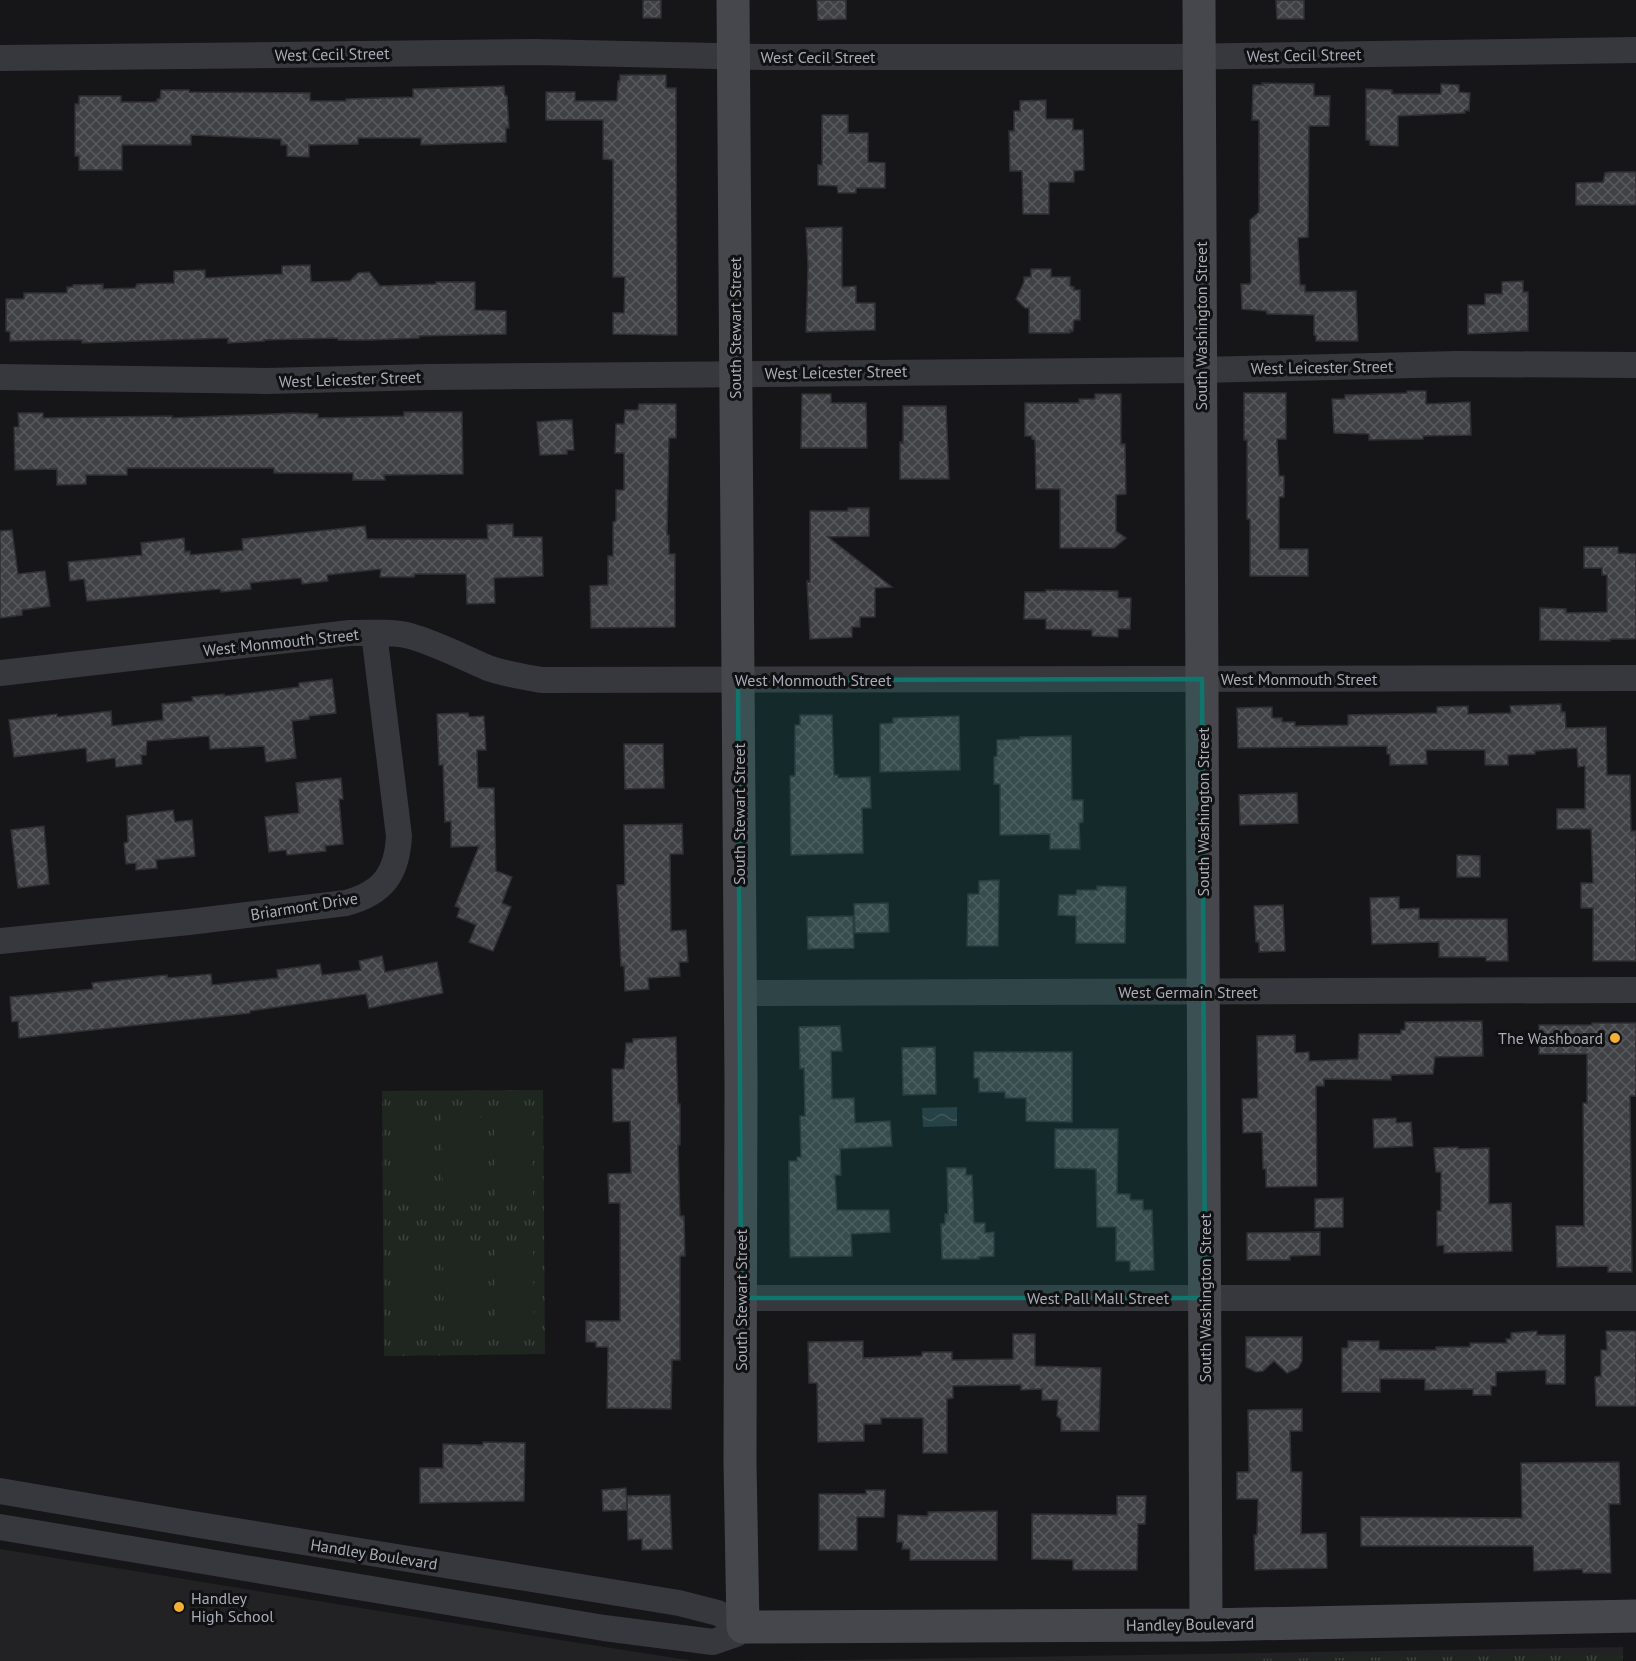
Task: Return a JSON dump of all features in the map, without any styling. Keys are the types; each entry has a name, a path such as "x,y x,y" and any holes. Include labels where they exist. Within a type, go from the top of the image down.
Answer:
{"street":[{"name":"South Stewart Street","path":"733,0 740,993 740,1463 743,1627"},
{"name":"South Washington Street","path":"1199,0 1206,1625"},
{"name":"West Cecil Street","path":"0,58 524,52 733,57 1200,57 1636,50"},
{"name":"West Leicester Street","path":"0,377 265,381 736,373 1201,370 1457,364 1636,365"},
{"name":"West Monmouth Street","path":"0,673 350,633 374,633 408,636 444,647 490,668 542,680 1636,678"},
{"name":"Briarmont Drive","path":"0,941 346,903 362,899 379,888 390,876 398,852 399,836 374,633"},
{"name":"West Germain Street","path":"740,993 1636,990"},
{"name":"West Pall Mall Street","path":"741,1298 1636,1298"},
{"name":"Handley Boulevard","path":"0,1491 679,1603 718,1613 743,1627 1206,1625 1636,1616"},
{"path":"188,1560 193,1524"},
{"name":"Handley Boulevard","path":"0,1527 604,1628 693,1640 718,1640 736,1634 743,1627"},
{"path":"447,1601 452,1566"}],"highlighted area":[{"path":"1202,679 1205,1298 741,1298 738,680"}],"shaded area":[{"name":"Handley High School","path":"0,1549 453,1623 694,1661 0,1661"},
{"path":"1623,1647 1623,1661 772,1661 1381,1651"}],"green space":[{"path":"543,1090 545,1354 384,1356 382,1091"},
{"path":"480,1113 481,1197 443,1198 442,1114"},
{"path":"494,1113 532,1113 533,1196 495,1197"},
{"path":"391,1114 429,1114 429,1198 392,1198"},
{"path":"482,1248 483,1333 444,1333 443,1249"},
{"path":"533,1248 534,1331 496,1332 495,1249"},
{"path":"431,1249 432,1333 393,1334 392,1250"},
{"path":"1623,1655 1623,1661 1237,1661 1237,1659"}],"water":[{"path":"957,1107 957,1126 923,1127 922,1108"}],"building":[{"path":"643,0 661,0 661,18 643,18"},
{"path":"817,0 846,0 846,19 818,20"},
{"path":"1276,0 1304,0 1304,19 1277,19"},
{"path":"620,75 666,75 666,88 676,88 677,335 613,334 613,313 624,313 625,277 613,277 613,160 603,159 603,120 546,120 546,92 575,92 575,101 617,101"},
{"path":"1262,83 1314,84 1314,96 1330,96 1329,126 1309,126 1308,237 1298,238 1300,285 1305,285 1305,292 1356,291 1358,341 1316,341 1314,315 1267,314 1266,311 1242,309 1241,284 1250,284 1251,281 1250,220 1259,212 1259,120 1252,120 1253,85 1263,85"},
{"path":"1441,84 1459,85 1459,92 1470,93 1469,111 1398,116 1398,146 1370,145 1370,140 1366,140 1366,89 1392,90 1392,94 1441,94"},
{"path":"504,86 509,128 506,128 506,142 421,145 421,138 358,138 358,144 309,145 309,157 287,156 287,145 281,145 281,139 191,135 191,145 122,145 122,170 79,170 79,156 75,156 75,104 79,104 79,96 121,96 121,102 157,102 157,99 160,99 161,90 189,90 189,92 310,93 310,101 346,101 346,99 413,97 413,89"},
{"path":"1046,100 1046,119 1073,119 1073,130 1083,130 1084,170 1074,171 1074,182 1049,182 1049,214 1023,214 1022,171 1010,171 1009,131 1014,131 1014,111 1020,111 1020,101"},
{"path":"822,115 848,115 848,133 868,133 868,162 885,163 885,188 856,188 856,193 838,193 837,186 818,185 818,165 822,165"},
{"path":"1636,172 1636,205 1576,205 1576,183 1603,182 1605,173"},
{"path":"842,227 842,287 856,286 856,303 875,303 875,330 806,332 808,266 806,228"},
{"path":"310,265 311,282 350,281 358,273 369,272 380,286 475,282 475,310 506,311 506,334 419,336 419,338 371,340 338,340 338,338 228,343 228,338 82,343 82,340 10,341 10,332 6,331 6,299 24,299 24,293 67,293 67,287 73,287 73,285 103,284 103,289 135,288 137,284 174,283 174,271 205,270 205,278 282,274 282,266"},
{"path":"1031,269 1051,269 1051,277 1070,277 1070,286 1074,287 1074,290 1080,290 1080,320 1074,320 1073,331 1070,330 1070,333 1029,333 1029,308 1025,308 1016,299 1024,277 1031,277"},
{"path":"1523,281 1523,292 1528,292 1528,331 1468,334 1468,305 1485,305 1485,294 1502,294 1502,282"},
{"path":"1407,391 1426,391 1426,404 1470,402 1471,435 1369,440 1369,434 1334,433 1332,399 1345,399 1345,395 1407,393"},
{"path":"1244,393 1286,393 1286,439 1277,439 1279,476 1284,476 1284,497 1279,497 1279,549 1308,549 1308,576 1250,576 1250,519 1247,519 1247,440 1244,440"},
{"path":"802,394 831,394 831,403 866,403 867,448 801,448"},
{"path":"1095,394 1121,394 1121,444 1125,444 1126,494 1116,495 1116,531 1126,538 1114,548 1060,548 1060,489 1036,489 1035,440 1032,436 1025,436 1025,403 1079,403 1079,399 1095,399"},
{"path":"639,404 676,404 676,438 669,438 667,535 669,535 669,554 675,554 675,627 591,628 590,586 608,585 608,556 613,556 613,522 616,521 616,490 624,490 624,453 615,453 616,424 624,424 625,410 638,410"},
{"path":"903,406 946,406 949,479 900,479"},
{"path":"404,412 462,412 463,474 384,475 385,480 353,480 353,473 274,473 274,468 127,468 127,475 86,475 86,484 57,485 57,469 15,470 14,427 19,427 18,413 43,413 43,418 172,416 172,418 294,413 318,414 318,418 404,416"},
{"path":"572,420 574,450 567,450 567,454 540,455 537,422"},
{"path":"848,508 869,508 869,536 828,537 892,587 875,588 875,617 860,617 860,627 852,627 852,637 810,639 807,581 810,582 810,511 848,511"},
{"path":"513,524 513,537 542,537 543,576 494,578 495,603 467,604 466,574 380,577 381,569 327,575 328,581 302,584 301,578 250,583 251,589 221,592 220,589 87,601 84,579 70,581 68,562 142,555 141,543 184,538 185,552 190,551 190,555 243,550 242,539 365,526 367,539 488,539 487,525"},
{"path":"12,530 18,574 45,571 50,606 22,610 22,615 0,618 0,531"},
{"path":"1584,547 1618,547 1618,553 1636,554 1636,639 1540,640 1540,608 1566,609 1566,613 1607,612 1607,575 1602,575 1602,568 1584,568"},
{"path":"1046,590 1118,591 1118,598 1131,598 1130,629 1118,629 1118,637 1092,636 1092,630 1046,629 1046,619 1024,619 1025,592 1046,592"},
{"path":"332,679 336,713 309,716 309,719 292,721 296,758 266,762 264,746 210,749 209,736 147,741 146,755 141,755 142,764 116,767 115,758 87,762 86,748 14,757 9,720 111,711 112,726 163,720 162,704 193,701 192,697 224,694 224,696 299,687 299,683"},
{"path":"1561,704 1561,712 1565,712 1566,728 1606,727 1607,775 1630,775 1631,831 1636,831 1636,961 1593,961 1593,908 1581,908 1581,883 1593,883 1591,829 1557,829 1557,809 1585,809 1585,766 1578,767 1577,748 1508,755 1508,765 1485,765 1485,750 1426,750 1427,764 1390,765 1387,746 1238,748 1237,708 1272,707 1272,718 1282,718 1282,722 1295,722 1295,726 1348,725 1348,715 1437,713 1437,707 1468,706 1468,714 1511,713 1510,706"},
{"path":"468,713 469,717 484,716 486,750 477,750 478,788 494,788 496,871 512,877 502,903 511,907 493,951 469,942 476,925 457,917 460,908 455,906 479,846 451,847 451,821 445,822 443,765 439,765 437,714"},
{"path":"800,715 832,715 834,775 838,775 838,778 870,777 871,808 862,808 863,853 791,855 790,776 795,776 795,725 800,725"},
{"path":"959,716 960,770 880,772 880,724 893,723 893,718"},
{"path":"1071,736 1072,800 1083,800 1083,822 1079,823 1080,849 1050,849 1050,834 1000,835 1000,784 994,784 994,757 997,756 997,740"},
{"path":"624,744 663,744 664,788 625,789"},
{"path":"341,778 343,799 339,799 343,844 325,846 326,851 287,855 286,850 269,852 265,817 299,813 296,783"},
{"path":"1297,793 1298,823 1240,825 1239,795"},
{"path":"173,810 175,822 192,820 195,856 156,860 157,868 136,870 136,863 126,864 124,843 128,842 127,816"},
{"path":"682,824 683,854 670,854 671,931 686,930 688,962 679,962 680,976 648,978 649,989 625,991 624,966 621,966 617,885 625,885 624,825"},
{"path":"44,826 49,884 18,888 11,830"},
{"path":"1457,855 1480,856 1480,877 1457,877"},
{"path":"999,880 998,946 967,946 968,894 979,894 979,881"},
{"path":"1097,886 1126,887 1125,943 1076,943 1076,916 1058,915 1059,895 1076,895 1077,890 1097,890"},
{"path":"1399,897 1399,909 1419,908 1419,919 1507,919 1508,961 1486,961 1486,957 1439,957 1439,942 1372,944 1370,898"},
{"path":"888,903 889,932 855,933 854,904"},
{"path":"1283,905 1285,951 1259,952 1259,942 1256,942 1254,906"},
{"path":"853,916 854,948 808,949 807,917"},
{"path":"382,956 385,972 437,962 443,993 369,1008 366,994 250,1011 250,1013 19,1038 18,1021 12,1022 10,997 93,989 92,983 167,975 168,978 211,974 212,985 278,978 277,970 320,964 322,975 361,970 359,961"},
{"path":"1482,1021 1483,1056 1435,1057 1433,1074 1391,1075 1391,1080 1324,1079 1324,1086 1316,1086 1317,1186 1266,1187 1262,1132 1243,1133 1242,1099 1258,1098 1257,1036 1295,1035 1295,1053 1309,1052 1309,1061 1358,1059 1359,1034 1401,1034 1401,1030 1405,1030 1405,1022"},
{"path":"1592,1023 1636,1023 1636,1096 1630,1096 1632,1272 1608,1272 1608,1266 1557,1267 1556,1226 1584,1226 1583,1103 1587,1103 1587,1054 1539,1054 1539,1025 1592,1025"},
{"path":"840,1026 842,1051 831,1051 832,1099 854,1098 855,1123 890,1121 892,1146 840,1149 841,1175 835,1175 837,1210 889,1210 890,1232 851,1234 852,1256 790,1257 789,1161 797,1161 797,1157 801,1157 800,1116 805,1116 804,1068 800,1069 799,1027"},
{"path":"676,1037 678,1104 680,1104 680,1145 678,1145 680,1216 684,1216 685,1256 680,1256 680,1360 672,1360 671,1409 607,1408 608,1347 596,1347 596,1342 586,1342 586,1321 620,1321 620,1203 609,1203 608,1174 631,1173 630,1121 613,1122 612,1069 624,1069 626,1043 633,1043 633,1039"},
{"path":"935,1047 936,1094 903,1095 902,1048"},
{"path":"974,1052 1072,1052 1072,1122 1026,1121 1026,1098 1005,1098 1005,1092 979,1092 979,1078 974,1078"},
{"path":"1396,1118 1396,1123 1411,1122 1413,1146 1374,1148 1373,1119"},
{"path":"1055,1129 1118,1129 1117,1194 1130,1194 1130,1200 1143,1200 1143,1210 1152,1210 1154,1270 1130,1271 1130,1261 1116,1261 1116,1227 1097,1227 1096,1169 1055,1168"},
{"path":"1458,1147 1458,1149 1489,1148 1489,1204 1511,1203 1512,1251 1444,1253 1444,1245 1437,1246 1437,1211 1441,1211 1441,1172 1436,1172 1434,1148"},
{"path":"947,1168 966,1168 966,1175 972,1175 974,1223 985,1223 985,1233 994,1232 994,1256 979,1257 979,1259 942,1259 941,1224 945,1224 945,1214 948,1214"},
{"path":"1343,1198 1343,1227 1315,1228 1315,1199"},
{"path":"1320,1232 1320,1255 1290,1256 1290,1260 1247,1260 1247,1233"},
{"path":"1537,1331 1537,1335 1565,1335 1565,1384 1546,1384 1546,1370 1496,1372 1496,1386 1491,1386 1491,1395 1473,1395 1473,1389 1425,1390 1425,1379 1380,1379 1380,1392 1342,1392 1342,1348 1348,1348 1348,1341 1379,1341 1379,1350 1436,1350 1436,1347 1470,1347 1470,1343 1507,1343 1506,1339 1511,1339 1511,1333"},
{"path":"1606,1331 1636,1331 1636,1406 1596,1406 1595,1377 1601,1376 1601,1350 1607,1350"},
{"path":"1013,1334 1035,1334 1035,1366 1101,1368 1099,1431 1061,1431 1061,1419 1057,1416 1058,1400 1042,1400 1042,1389 1021,1390 1021,1385 953,1386 953,1398 947,1399 947,1453 923,1453 923,1418 881,1418 881,1424 864,1424 864,1441 818,1442 817,1383 809,1383 808,1342 863,1341 863,1358 922,1356 922,1352 952,1352 952,1360 1013,1359"},
{"path":"1246,1337 1302,1337 1302,1361 1298,1368 1287,1373 1274,1361 1263,1371 1256,1372 1246,1367"},
{"path":"1302,1409 1302,1431 1290,1431 1291,1472 1302,1472 1301,1534 1326,1533 1327,1568 1255,1570 1254,1535 1257,1535 1258,1499 1237,1499 1237,1472 1249,1472 1248,1410"},
{"path":"483,1442 525,1443 524,1501 420,1503 420,1468 443,1468 443,1444 483,1445"},
{"path":"1619,1462 1620,1504 1609,1504 1611,1573 1583,1573 1582,1569 1534,1571 1533,1546 1361,1546 1361,1517 1522,1518 1521,1463"},
{"path":"626,1488 627,1510 603,1511 602,1490"},
{"path":"866,1490 885,1490 884,1517 857,1517 857,1550 819,1550 819,1494 866,1494"},
{"path":"670,1495 672,1549 642,1550 642,1539 628,1540 627,1496"},
{"path":"1117,1496 1146,1496 1145,1524 1138,1524 1137,1570 1073,1570 1073,1560 1032,1559 1032,1514 1117,1515"},
{"path":"997,1511 997,1560 910,1560 910,1549 902,1549 903,1542 897,1542 898,1515 928,1516 928,1512"}],"place":[{"name":"The Washboard","path":"1615,1038"},
{"name":"Handley High School","path":"179,1607"}]}
